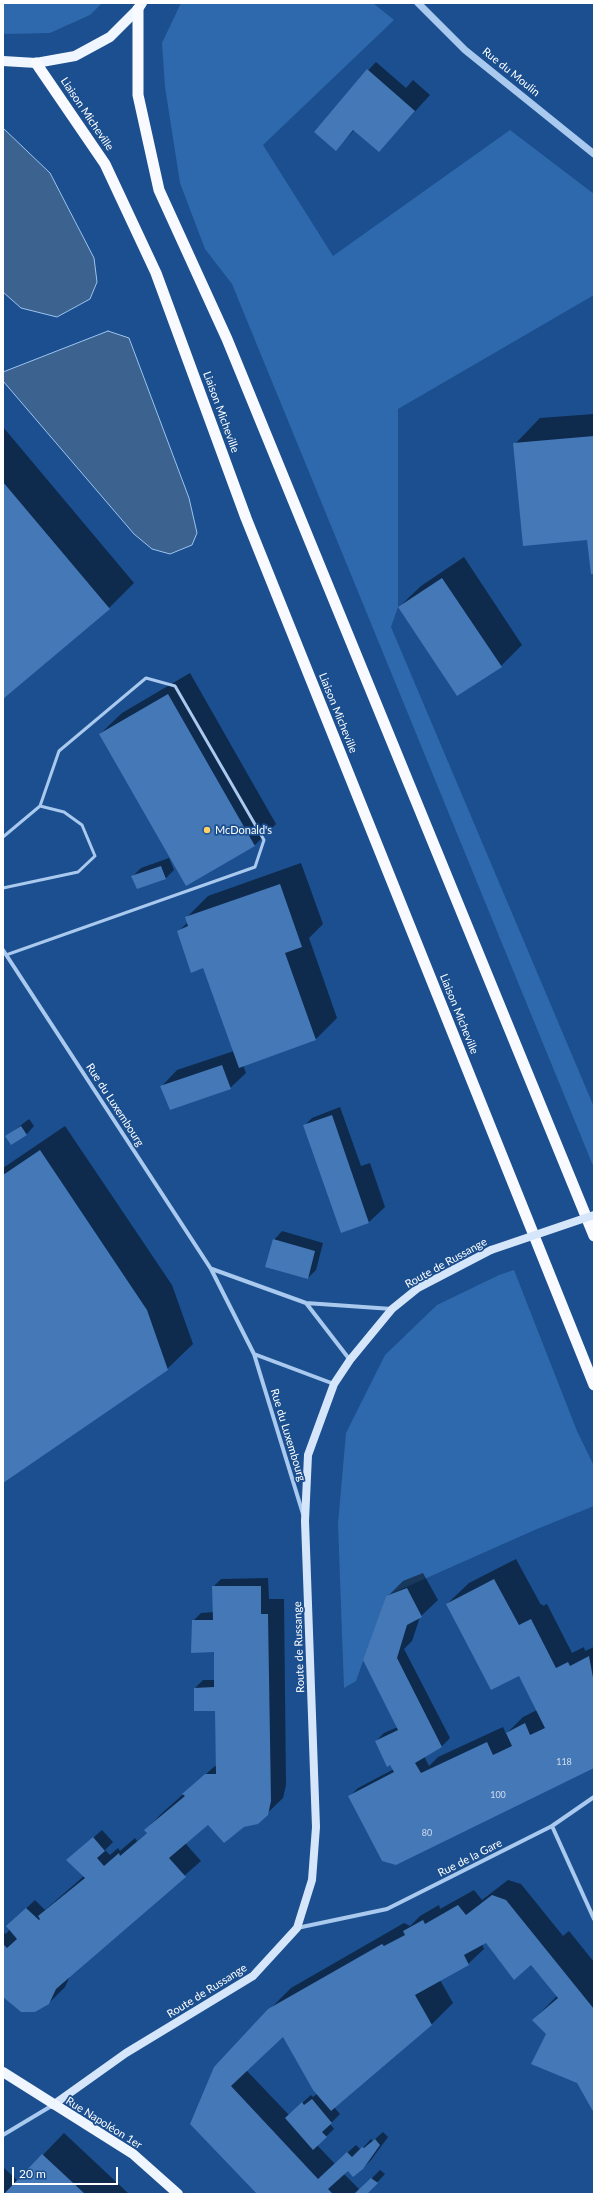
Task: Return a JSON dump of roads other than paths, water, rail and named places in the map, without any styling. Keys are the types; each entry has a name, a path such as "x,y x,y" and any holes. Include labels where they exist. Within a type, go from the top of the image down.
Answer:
{"highway":[{"path":"140,6 138,95 159,190 227,339 594,1236"},
{"name":"Liaison Micheville","path":"36,63 105,164 156,273 246,518 594,1385"}],"main road":[{"path":"3,61 36,63 75,56 110,37 140,6"},
{"name":"Route de Russange","path":"53,2105 126,2053 253,1976 297,1928 312,1880 316,1827 305,1521 308,1455 334,1384 350,1360 392,1309 418,1288 491,1250 594,1215"},
{"name":"Rue Napoléon 1er","path":"3,2072 53,2105 133,2154 178,2194"}],"street":[{"name":"Rue du Moulin","path":"418,3 465,50 594,154"},
{"name":"Rue du Luxembourg","path":"3,950 211,1269 254,1354 305,1521"},
{"path":"211,1269 306,1303 392,1309"},
{"path":"306,1303 350,1360"},
{"path":"254,1354 334,1384"},
{"name":"Rue de la Gare","path":"297,1928 387,1909 552,1826 594,1797"},
{"path":"552,1826 594,1919"},
{"path":"3,2135 53,2105"}],"lane":[{"path":"3,837 40,806 59,751 146,678 175,686 264,840 255,867 6,955"},
{"path":"3,888 78,872 95,856 82,825 64,812 40,806"}],"place":[{"name":"McDonald's","path":"207,830"}]}
